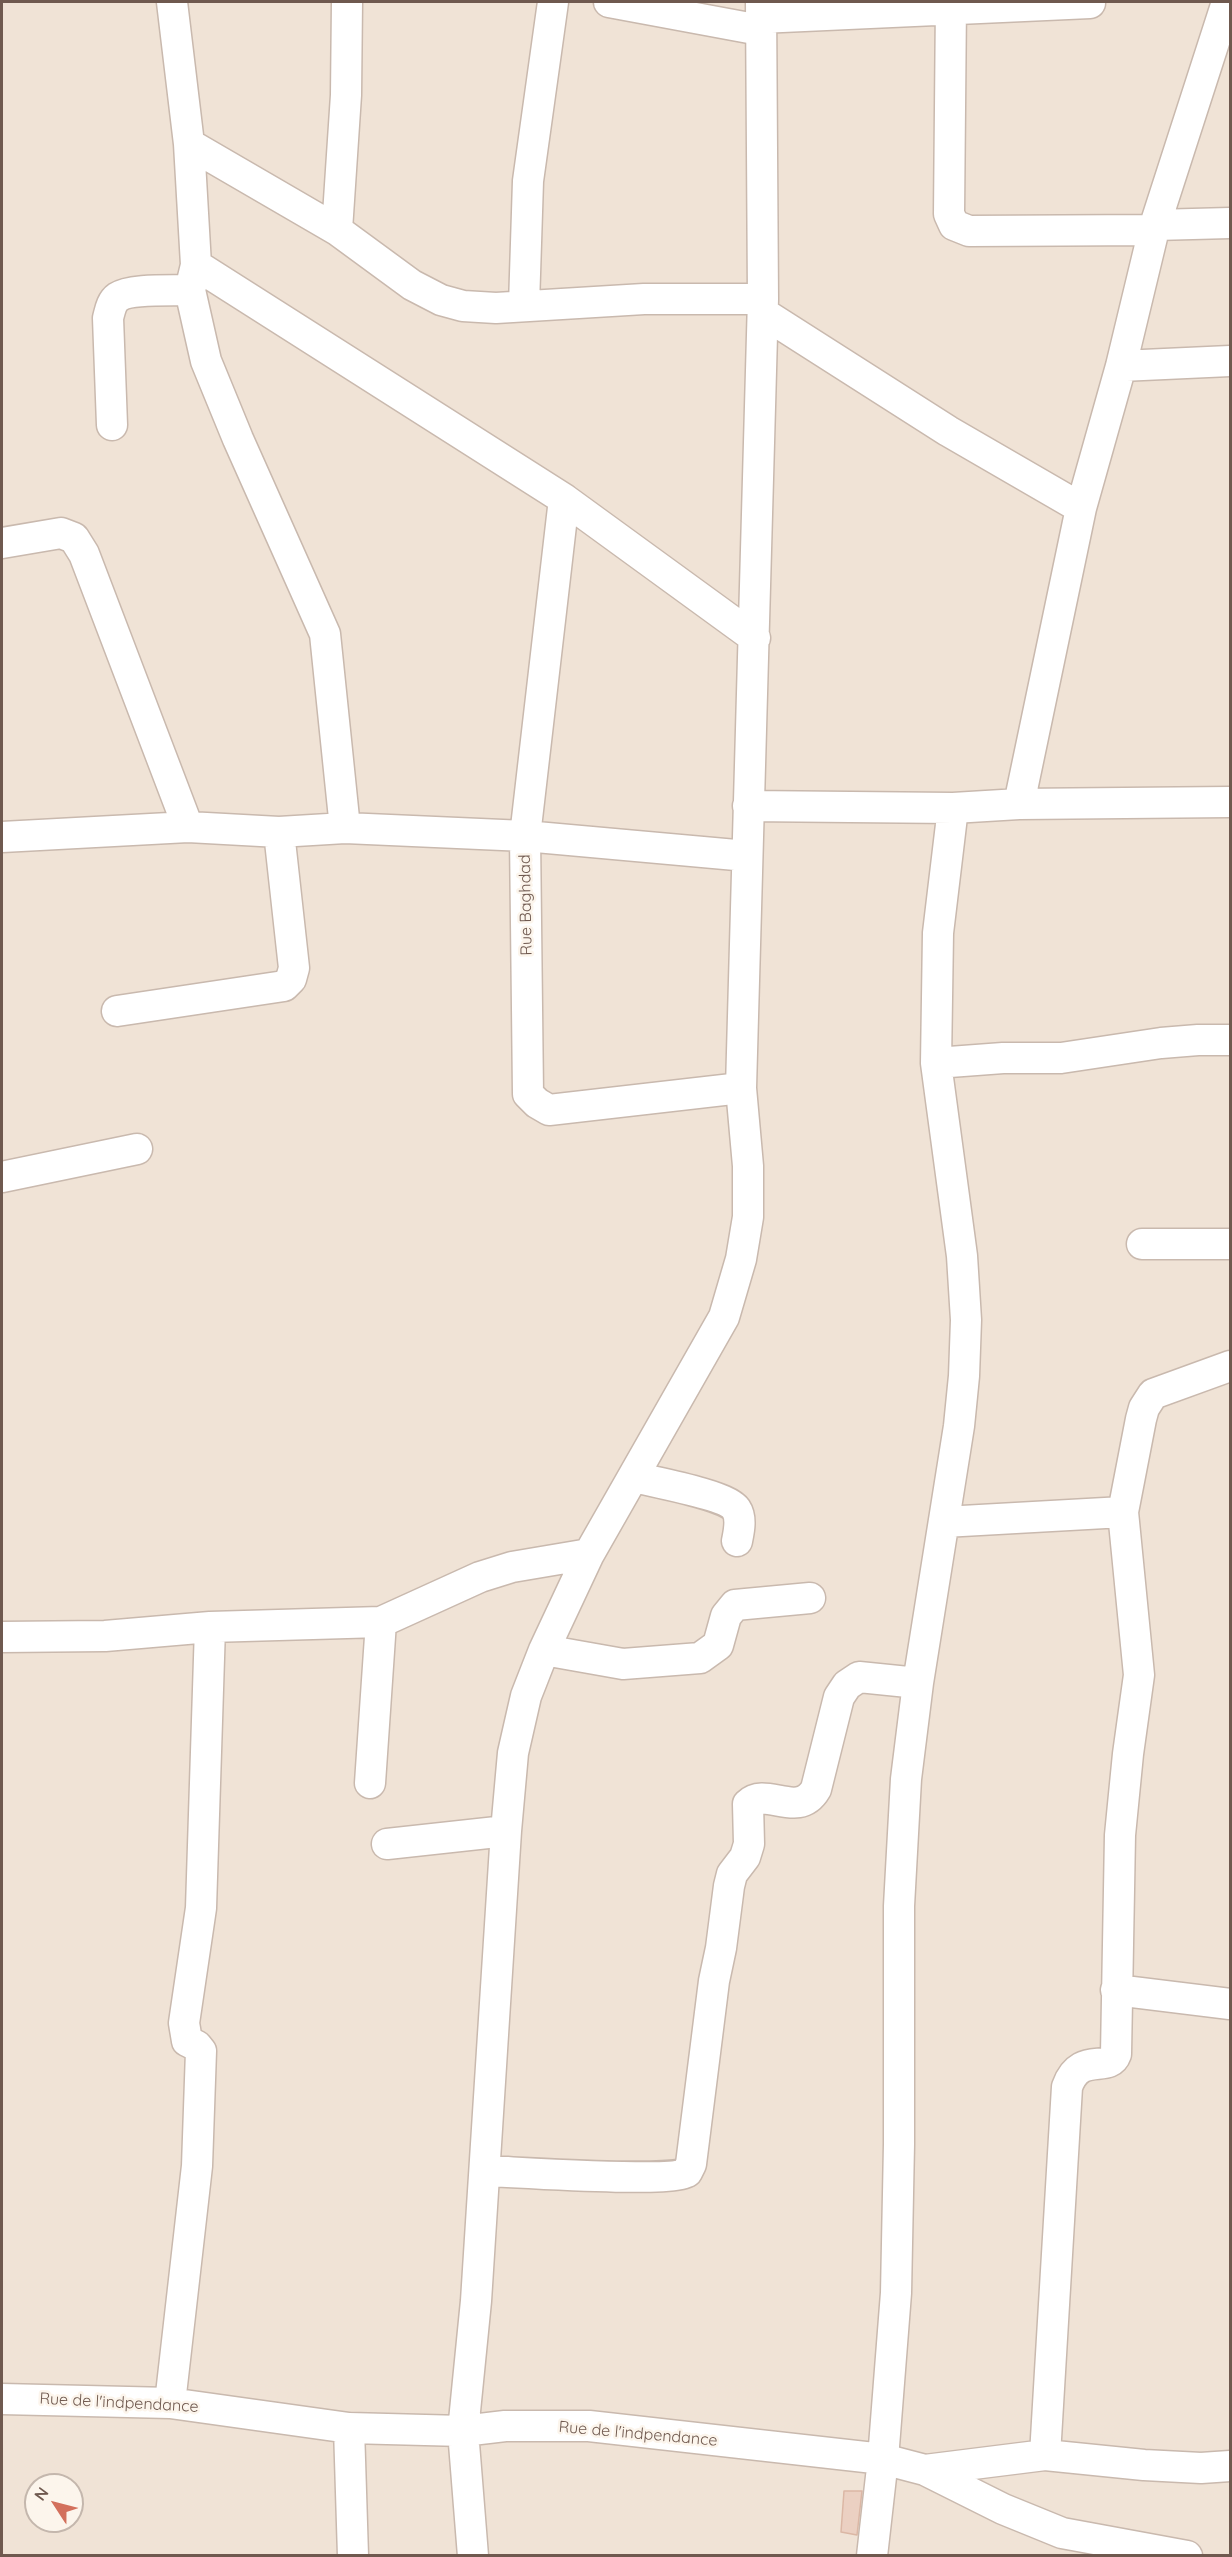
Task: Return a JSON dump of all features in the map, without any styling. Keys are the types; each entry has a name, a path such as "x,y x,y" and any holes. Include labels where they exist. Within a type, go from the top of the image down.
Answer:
{"street":[{"path":"172,2 189,144 193,278 206,361 238,439 325,634 345,828"},
{"path":"337,230 346,95 347,2"},
{"path":"524,305 528,181 553,2"},
{"path":"609,2 760,17 951,5 1090,3"},
{"path":"1019,804 1081,508 1121,366 1154,227 1227,2"},
{"path":"951,5 949,214 954,225 969,231 1230,223"},
{"path":"472,2556 463,2431 485,2171 513,1753 526,1696 544,1650 589,1554 723,1317 741,1259 748,1217 748,1166 741,1088 763,306 760,17"},
{"path":"189,144 337,230 412,285 441,300 481,307 644,299 763,306 948,431 1081,508"},
{"path":"112,425 108,318 111,306 117,297 128,293 193,278 564,499 755,638"},
{"path":"1121,366 1230,361"},
{"name":"Rue Baghdad","path":"564,499 525,836 528,1094 549,1110 741,1088"},
{"path":"2,543 61,533 74,538 84,554 188,827"},
{"path":"748,806 953,808 1019,804 1230,802"},
{"path":"872,2556 883,2458 896,2293 899,2144 899,1895 906,1779 918,1683 959,1426 966,1320 962,1256 936,1063 938,933 953,808"},
{"path":"2,837 188,827 279,832 345,828 525,836 747,856"},
{"path":"117,1011 284,986 291,979 294,968 279,832"},
{"path":"936,1063 1003,1058 1061,1058 1161,1043 1230,1040"},
{"path":"2,1177 137,1149"},
{"path":"1142,1244 1230,1244"},
{"path":"1045,2455 1065,2097 1074,2070 1114,2059 1116,2046 1120,1835 1139,1675 1123,1512 1141,1419 1144,1408 1153,1394 1230,1366"},
{"path":"634,1477 704,1494 731,1504 736,1509 740,1521 736,1541"},
{"path":"944,1522 1123,1512"},
{"path":"2,1636 105,1636 210,1627 381,1622 480,1577 512,1568 589,1554"},
{"path":"544,1650 623,1664 700,1658 718,1645 726,1616 735,1605 810,1599"},
{"path":"370,1783 381,1622"},
{"path":"170,2403 197,2166 201,2051 188,2041 184,2016 201,1908 210,1627"},
{"path":"485,2171 647,2177 677,2177 687,2172 691,2164 714,1981 729,1886 732,1874 745,1857 749,1844 748,1804 756,1799 800,1803 811,1798 816,1789 839,1697 847,1685 859,1677 918,1683"},
{"path":"387,1844 506,1831"},
{"path":"1116,1990 1230,2004"},
{"name":"Rue de l'indpendance","path":"2,2399 170,2403 349,2428 463,2431 506,2426 589,2426 883,2458 925,2470 1003,2509 1062,2533 1187,2556"},
{"path":"349,2428 353,2556"},
{"path":"925,2470 1045,2455 1144,2465 1201,2468 1230,2466"}],"shaded area":[{"path":"2,2 1230,2 1230,2555 2,2556"}],"building":[{"path":"844,2491 862,2491 857,2535 841,2532"}]}
